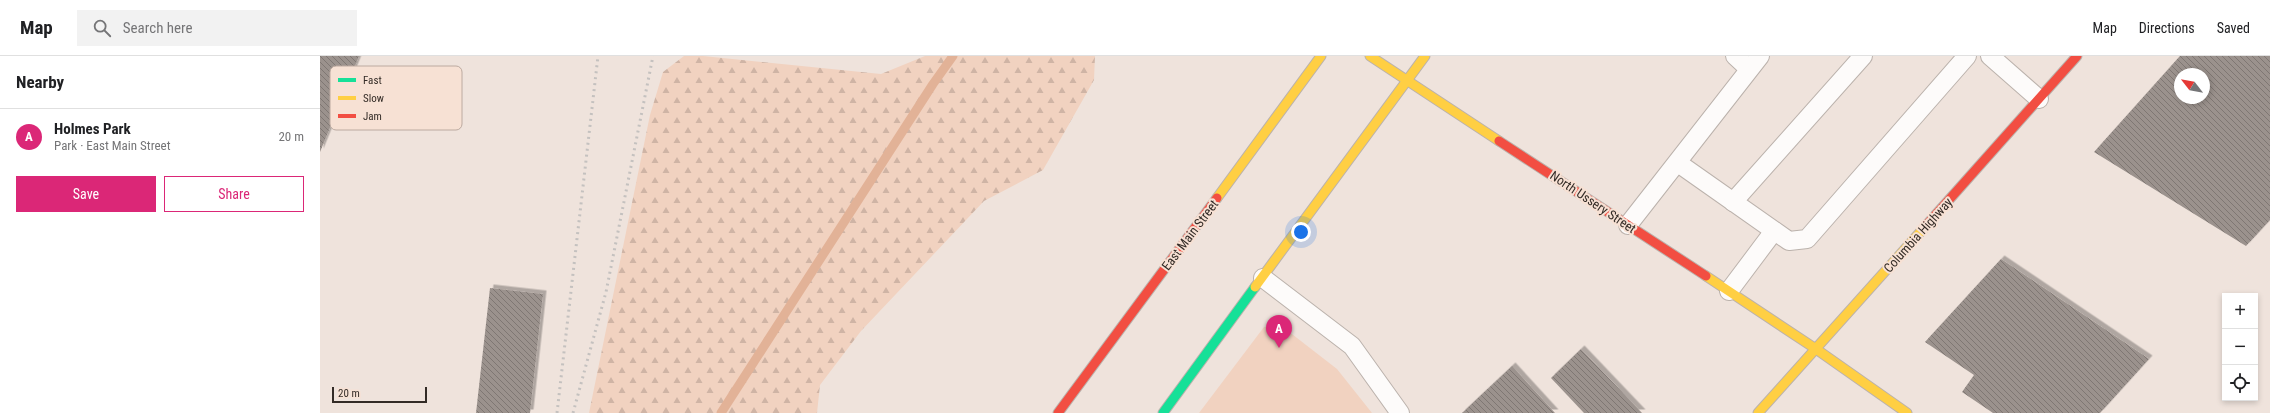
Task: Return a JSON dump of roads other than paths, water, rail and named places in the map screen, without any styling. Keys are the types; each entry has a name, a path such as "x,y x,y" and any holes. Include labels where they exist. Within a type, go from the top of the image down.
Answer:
{"main road":[{"name":"East Main Street","path":"1058,413 1321,56"},
{"name":"North Ussery Street","path":"1370,56 1729,291 1816,349 1907,413"},
{"path":"1163,413 1425,56"},
{"name":"Columbia Highway","path":"1758,413 2077,56"}],"lane":[{"path":"1628,225 1678,163 1754,62 1735,56"},
{"path":"1733,202 1863,56"},
{"path":"1990,56 2039,99"},
{"path":"1678,163 1789,241 1807,239 1963,57"},
{"path":"1729,291 1774,231"},
{"path":"1263,278 1352,346 1400,413"}],"waterway":[{"path":"721,413 933,84 953,56"}],"railway":[{"path":"557,413 598,56"},
{"path":"573,413 606,292 653,56"}],"place":[{"name":"Holmes Park","path":"1279,348"}]}
